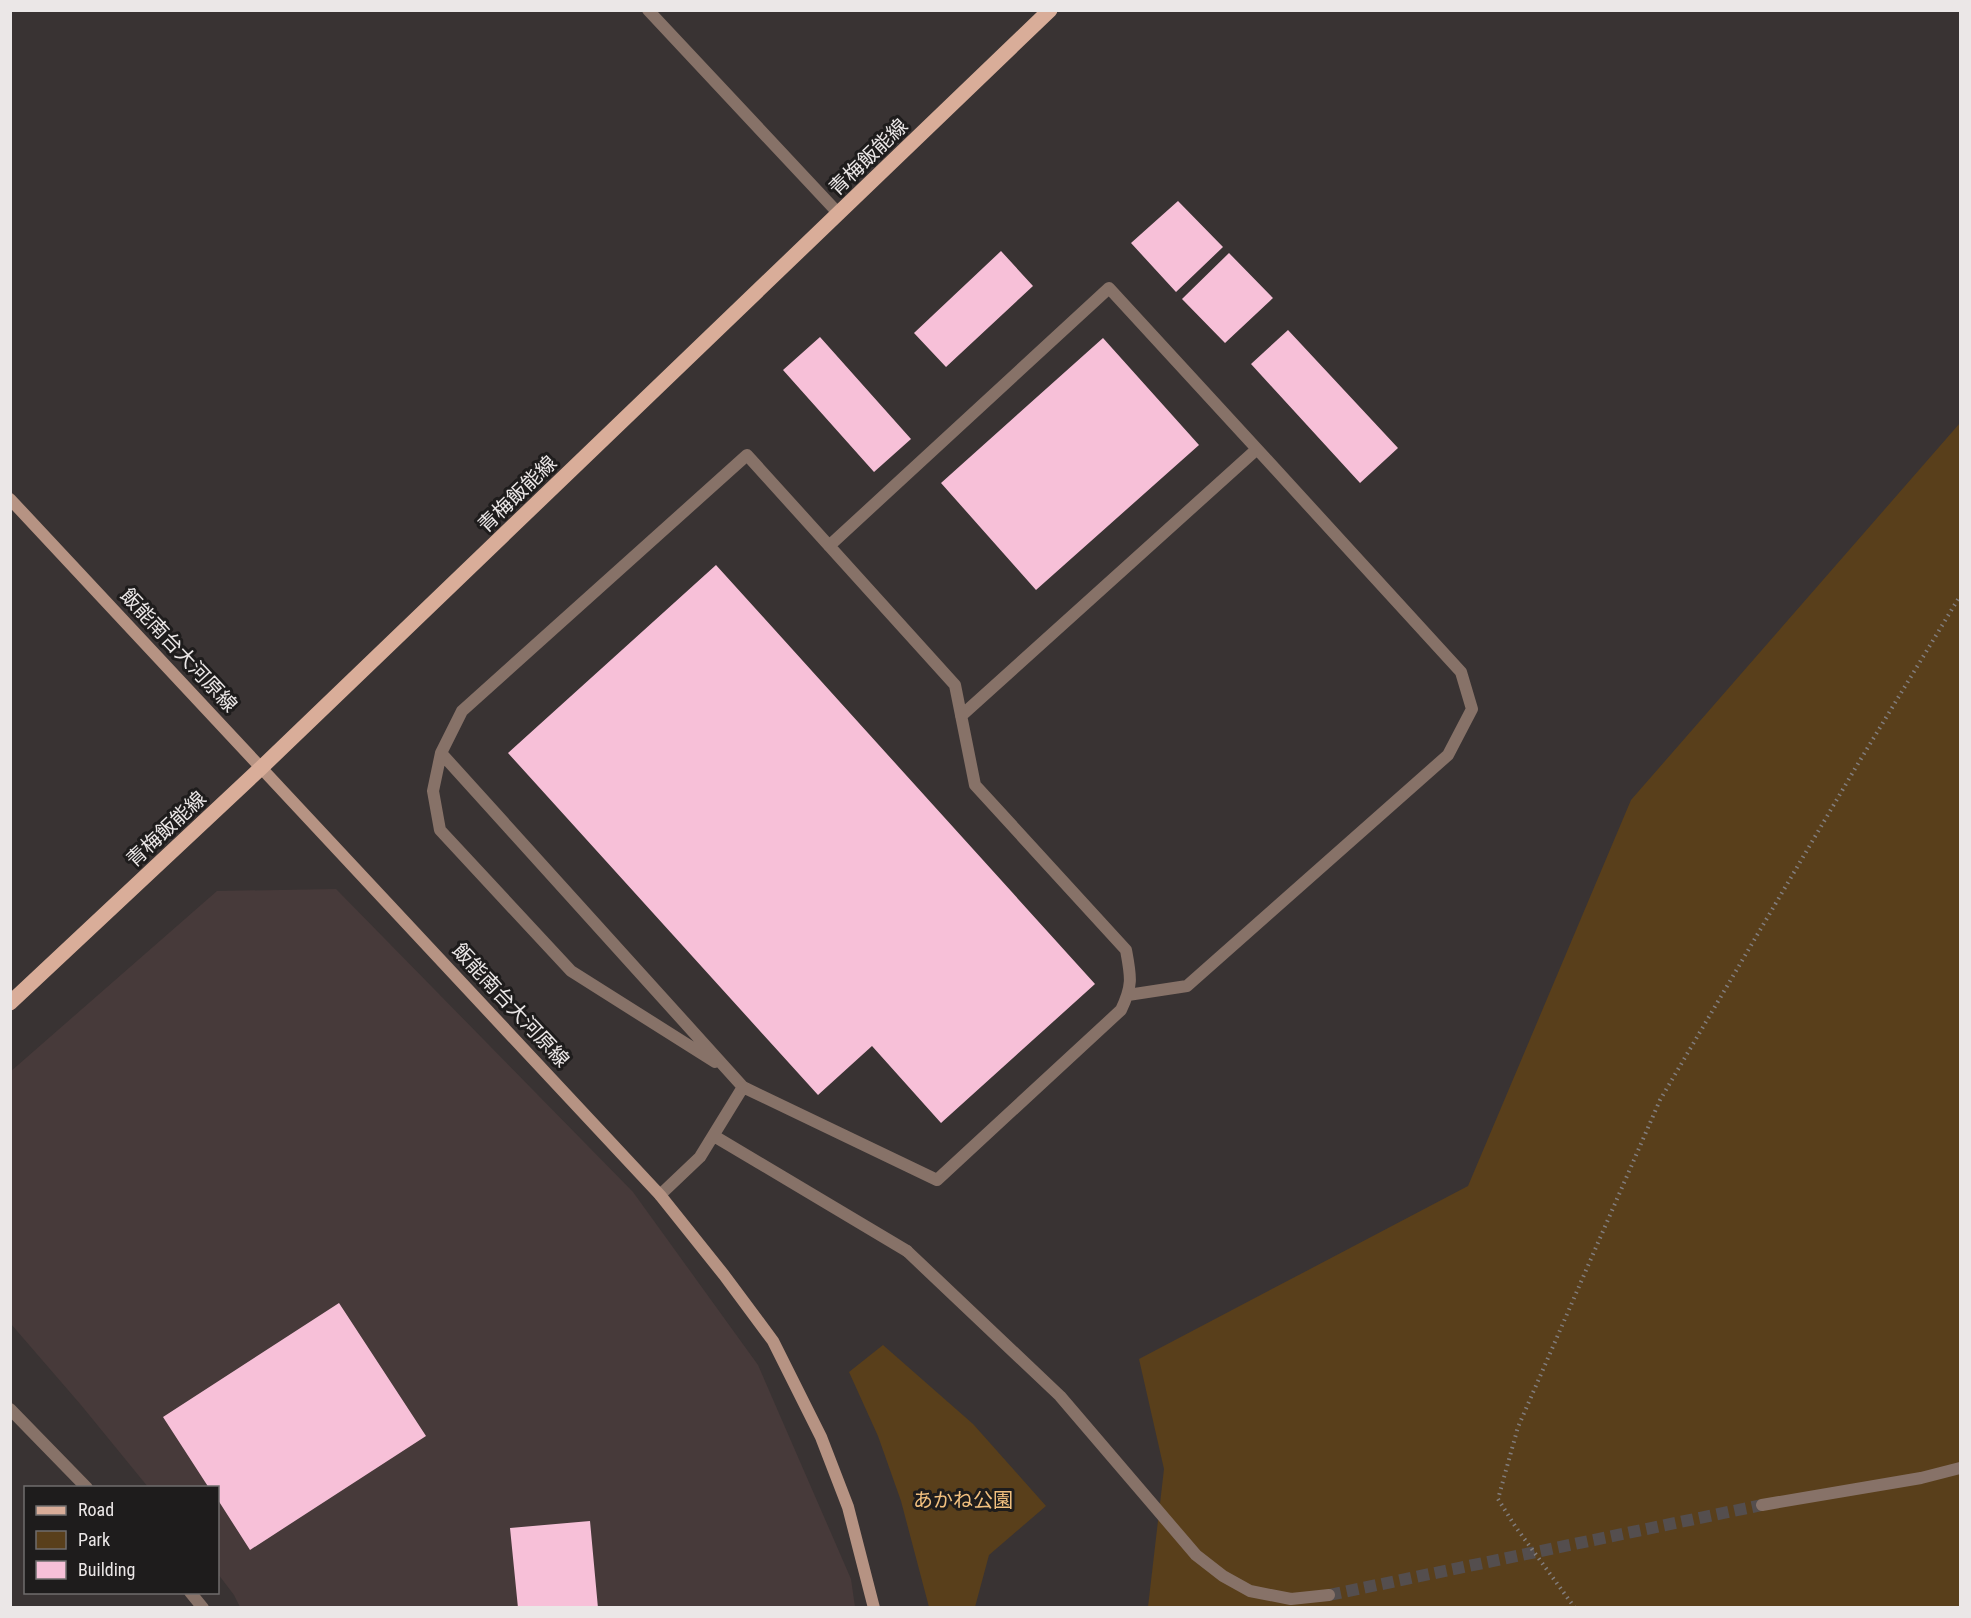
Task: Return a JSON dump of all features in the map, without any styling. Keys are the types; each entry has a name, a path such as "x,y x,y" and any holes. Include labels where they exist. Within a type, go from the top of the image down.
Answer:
{"main road":[{"name":"青梅飯能線","path":"10,1003 262,767 1050,10"}],"street":[{"path":"648,10 839,214"},
{"path":"829,546 1109,288 1461,672 1472,709 1448,755 1187,986 1128,995"},
{"path":"961,716 1257,449"},
{"path":"441,753 729,1070 743,1087 937,1180 1121,1010 1128,995 1131,980 1126,950 975,784 955,685 747,455 462,711 441,753 433,791 440,830 571,971 729,1070"},
{"name":"飯能南台大河原線","path":"10,499 660,1195 724,1275 773,1341 821,1437 844,1497 867,1575 874,1608"},
{"path":"660,1195 700,1157 743,1087"},
{"path":"714,1136 907,1251 1060,1396 1196,1555 1223,1576 1250,1591 1291,1599 1329,1595"},
{"path":"10,1409 85,1486"},
{"path":"1762,1505 1922,1478 1960,1468"},
{"path":"191,1594 203,1608"}],"path":[{"path":"1575,1608 1498,1499 1518,1427 1660,1100 1862,757 1960,596"}],"shaded area":[{"path":"336,889 633,1192 758,1365 851,1579 855,1607 240,1607 219,1575 219,1486 147,1486 11,1324 10,1072 217,891"}],"green space":[{"path":"1960,423 1960,1607 1148,1607 1164,1469 1139,1359 1468,1186 1631,800"},
{"name":"あかね公園","path":"883,1345 973,1424 1046,1506 989,1555 975,1607 929,1607 901,1501 878,1436 849,1372"}],"building":[{"path":"1178,201 1223,247 1176,292 1131,243"},
{"path":"1001,251 1033,286 946,367 914,333"},
{"path":"1229,253 1273,298 1225,343 1182,299"},
{"path":"1288,330 1398,448 1360,483 1251,364"},
{"path":"820,337 911,439 874,472 783,370"},
{"path":"1103,338 1199,445 1036,590 941,483"},
{"path":"716,565 1095,984 941,1123 872,1046 818,1095 508,753"},
{"path":"339,1303 426,1436 250,1550 219,1502 219,1486 208,1486 163,1417"},
{"path":"590,1521 598,1608 518,1608 510,1528"}],"tunnel":[{"path":"1329,1595 1762,1505"}]}
